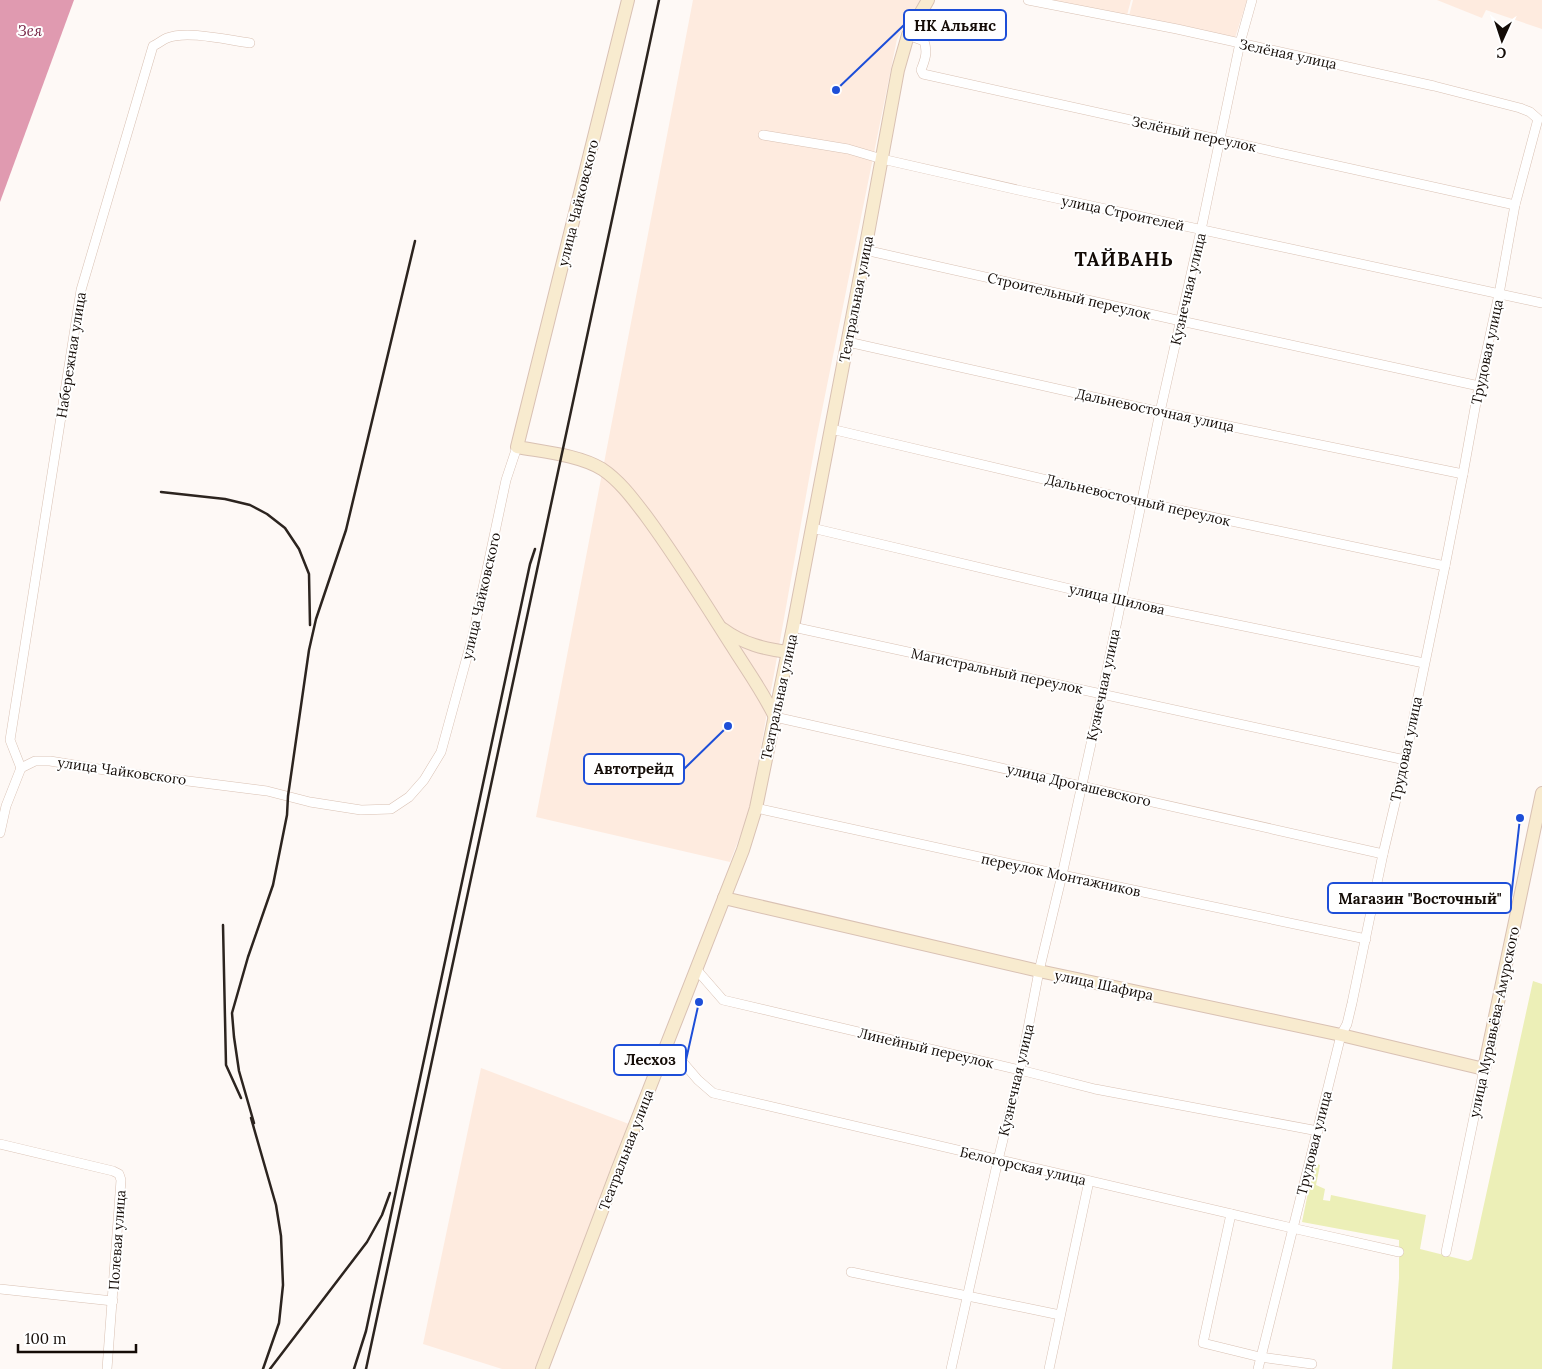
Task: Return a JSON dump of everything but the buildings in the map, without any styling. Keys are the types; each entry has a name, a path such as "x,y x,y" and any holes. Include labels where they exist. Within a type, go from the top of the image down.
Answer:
{"street":[{"name":"улица Чайковского","path":"21,768 35,761 50,761 116,772 267,791 310,802 361,810 391,809 409,797 424,780 441,752 473,635 506,480 517,447 628,0"},
{"name":"Театральная улица","path":"542,1369 743,850 756,808 832,429 898,70 908,35 928,0"},
{"name":"Зелёная улица","path":"1028,0 1178,29 1431,85 1520,108 1534,115 1538,119 1540,126"},
{"name":"Кузнечная улица","path":"951,1369 1020,1070 1039,971 1102,694 1120,601 1219,139 1240,44 1252,0"},
{"name":"Набережная улица","path":"21,768 10,740 81,290 153,46 166,38 191,35 250,43"},
{"name":"Зелёный переулок","path":"908,35 924,42 926,57 921,70 922,74 1515,205"},
{"name":"Трудовая улица","path":"1258,1369 1341,1035 1347,1024 1352,1003 1445,566 1478,386 1499,294 1515,205 1540,126"},
{"name":"улица Строителей","path":"763,135 848,149 882,159 1201,230 1542,303"},
{"name":"Строительный переулок","path":"866,250 1478,386"},
{"name":"Дальневосточная улица","path":"848,342 1160,412 1463,474"},
{"name":"Дальневосточный переулок","path":"832,429 1141,502 1445,566"},
{"path":"517,447 585,462 600,468 624,488 666,543 765,696 775,718"},
{"name":"улица Шилова","path":"812,528 1120,601 1424,663"},
{"path":"720,627 734,638 748,644 788,652"},
{"name":"Магистральный переулок","path":"793,627 1405,760"},
{"name":"улица Дрогашевского","path":"775,718 1383,854"},
{"path":"0,833 6,806 21,768"},
{"name":"улица Муравьёва-Амурского","path":"1446,1252 1542,792"},
{"name":"переулок Монтажников","path":"756,808 1366,939"},
{"name":"улица Шафира","path":"724,898 1039,971 1341,1035 1484,1069"},
{"name":"Линейный переулок","path":"696,969 724,1000 1095,1089 1318,1131"},
{"name":"Белогорская улица","path":"667,1044 698,1080 713,1093 1399,1252"},
{"name":"Полевая улица","path":"0,1144 113,1170 119,1174 122,1180 107,1369"},
{"path":"1049,1369 1089,1181"},
{"path":"1230,1214 1202,1343 1260,1357 1312,1364"},
{"path":"851,1272 1060,1315"},
{"path":"0,1289 113,1301"}],"shaded area":[{"path":"693,0 920,0 897,39 816,440 749,813 730,862 536,817"},
{"path":"1050,0 1131,0 1127,15"},
{"path":"1133,0 1247,0 1235,38 1129,16"},
{"path":"1437,0 1542,0 1542,29 1486,10 1482,18"},
{"path":"481,1068 629,1124 536,1369 502,1369 423,1344"}],"green space":[{"path":"1533,981 1542,984 1542,1369 1392,1369 1399,1278 1399,1240 1302,1222 1314,1163 1320,1165 1316,1185 1325,1189 1323,1200 1330,1201 1331,1195 1426,1215 1420,1249 1468,1261 1472,1259"}],"water":[{"name":"Зея","path":"0,0 74,0 0,202"}],"railway":[{"path":"366,1369 659,0"},
{"path":"254,1123 239,1071 232,1013 248,957 273,885 287,815 288,796 309,650 316,619 346,530 415,241"},
{"path":"161,492 225,499 250,505 267,514 285,528 299,549 309,574 310,625"},
{"path":"354,1369 366,1331 530,564 535,549"},
{"path":"223,925 226,1065 241,1098"},
{"path":"251,1118 276,1205 281,1236 283,1285 279,1323 263,1369"},
{"path":"270,1369 367,1242 382,1215 390,1193"}],"place":[{"name":"НК Альянс","path":"836,90"},
{"name":"Автотрейд","path":"728,726"},
{"name":"Магазин \"Восточный\"","path":"1520,818"},
{"name":"Лесхоз","path":"699,1002"}],"district":[{"name":"ТАЙВАНЬ","path":"1124,259"}]}
